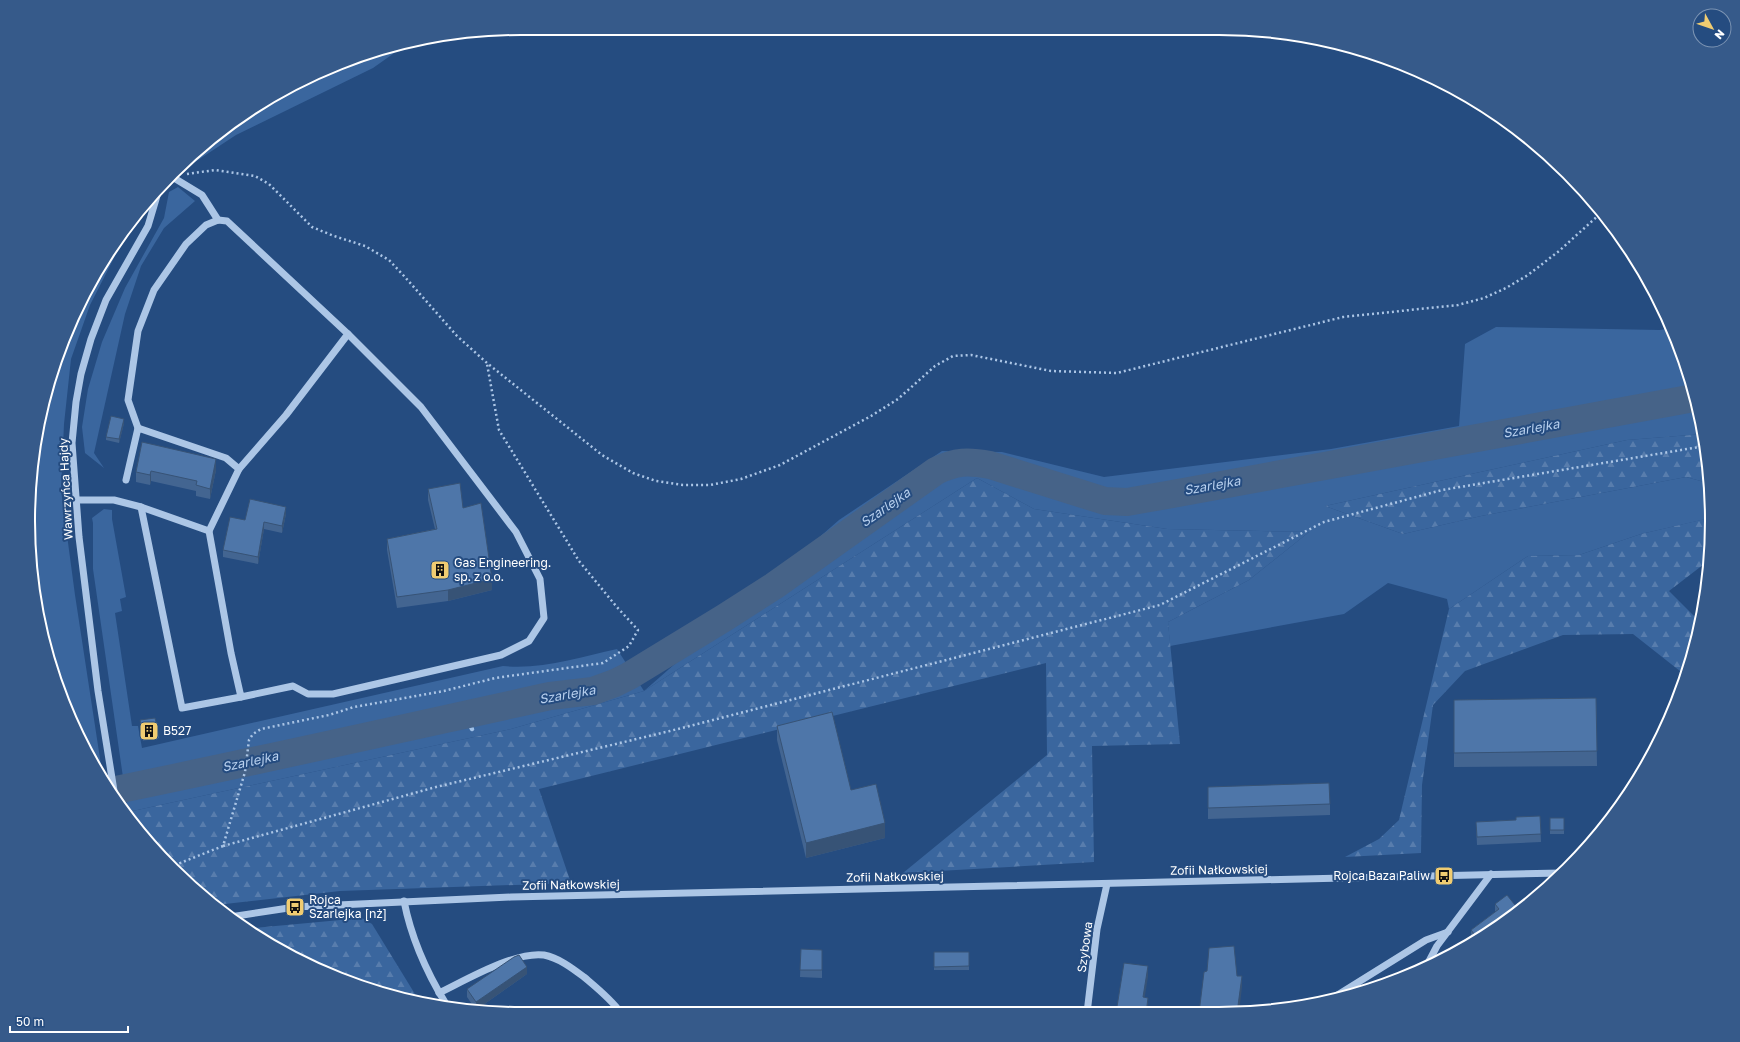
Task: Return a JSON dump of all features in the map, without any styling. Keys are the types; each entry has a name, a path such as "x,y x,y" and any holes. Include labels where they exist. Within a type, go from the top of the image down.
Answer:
{"street":[{"path":"175,179 202,195 218,220"},
{"name":"Wawrzyńca Hajdy","path":"113,785 98,691 76,500 72,443 76,402 81,374 91,339 106,300 148,226 155,202"},
{"path":"126,480 138,428 128,400 138,331 154,290 186,244 206,225 218,220 227,221 348,334 421,407 516,532 540,579 544,618 529,641 500,655 333,694 308,694 293,686 182,708 141,507"},
{"path":"241,697 231,653 209,531 239,469 286,415 348,334"},
{"path":"138,428 226,458 239,469"},
{"path":"76,500 114,500 141,507 209,531"},
{"name":"Zofii Nałkowskiej","path":"238,916 295,907 512,897 1554,873"},
{"path":"1430,959 1437,946 1491,874"},
{"name":"Szybowa","path":"1088,1007 1097,929 1107,884"},
{"path":"404,901 409,925 439,993 444,1001"},
{"path":"1346,990 1426,940 1448,932"},
{"path":"439,993 495,966 524,956 544,955 568,965 596,987 615,1007"}],"path":[{"path":"177,177 191,172 215,170 255,176 269,184 312,227 365,246 389,260 457,336 487,363 602,455 633,473 656,481 710,485 741,478 780,465 871,416 891,403 935,366 953,356 971,355 1051,371 1117,373 1343,317 1458,305 1484,298 1506,288 1528,274 1558,251 1597,216"},
{"path":"223,846 245,772 249,740 253,734 260,729 329,715 354,707 444,691 495,678 602,663 629,646 638,630 579,561 499,430 487,363"},
{"path":"176,864 223,846 436,787 670,732 1160,605 1324,522 1442,490 1699,447"}],"green space":[{"path":"396,52 373,68 236,135 192,164 225,135 278,100 335,72"},
{"path":"178,187 195,201 164,228 141,266 125,314 94,453 104,468 85,453 82,427 88,389 102,342 125,288 164,218 169,192"},
{"path":"118,250 90,305 71,359 64,424 61,490 75,595 101,766 85,736 72,707 61,677 44,616 36,553 36,489 44,426 61,365 85,306"},
{"path":"1496,327 1665,329 1679,365 1697,434 1627,440 1325,506 1403,534 1481,516 1686,477 1703,482 1705,519 1641,534 1579,555 1528,556 1449,609 1447,599 1388,583 1344,614 1170,646 1168,622 1249,580 1309,532 1167,529 1034,509 977,478 644,691 839,520 942,451 1002,452 1104,477 1331,449 1459,426 1465,344"},
{"path":"1697,434 1703,482 1686,477 1481,516 1403,534 1325,506 1627,440"},
{"path":"977,478 1034,509 1167,529 1309,532 1249,580 1168,622 1180,744 1092,746 1094,862 903,873 1047,755 1046,663 539,789 571,883 340,891 222,904 177,865 131,811 511,729 644,691"},
{"path":"104,509 112,510 112,519 126,597 120,599 122,611 115,613 132,726 138,726 142,748 503,666 517,667 546,664 617,649 644,691 511,729 131,811 127,806 93,569 92,518"},
{"path":"1705,519 1703,565 1669,591 1696,618 1681,672 1633,634 1563,635 1465,671 1433,705 1422,785 1421,853 1345,857 1379,839 1399,820 1449,609 1528,556 1579,555 1641,534"},
{"path":"362,918 372,924 416,995 365,981 335,970 306,957 256,928"}],"building":[{"path":"111,416 124,419 119,439 106,437"},
{"path":"142,442 216,459 210,489 196,485 197,481 151,471 150,475 136,472"},
{"name":"Gas Engineering. sp. z o.o.","path":"460,483 463,508 481,503 492,579 448,590 397,597 387,539 437,529 428,489"},
{"path":"250,499 286,507 282,526 264,522 258,557 223,550 230,517 245,520"},
{"path":"1596,698 1597,751 1454,753 1454,700"},
{"path":"832,712 851,790 876,784 885,823 806,843 777,726"},
{"name":"B527","path":"155,718 159,735 143,737 140,720"},
{"path":"1329,783 1330,804 1208,808 1208,787"},
{"path":"1540,816 1541,834 1477,837 1476,822 1516,820 1516,817"},
{"path":"1550,818 1564,818 1564,830 1550,830"},
{"path":"1507,895 1516,906 1474,934 1471,930 1499,909 1495,904"},
{"path":"1234,946 1237,976 1242,976 1238,1006 1200,1007 1204,972 1207,971 1209,948"},
{"path":"801,949 822,950 822,970 800,970"},
{"path":"934,952 969,952 969,966 934,967"},
{"path":"519,955 527,967 476,1002 467,989"},
{"path":"1124,963 1148,966 1143,997 1148,998 1147,1007 1117,1007"}],"waterway":[{"name":"Szarlejka","path":"116,790 550,696 593,691 615,683 629,676 774,586 936,471 950,465 962,463 990,465 1105,501 1127,502 1689,399"},
{"path":"464,715 472,729"}],"place":[{"name":"Gas Engineering. sp. z o.o.","path":"440,570"},
{"name":"B527","path":"149,731"},
{"name":"Rojca Baza Paliw","path":"1444,876"},
{"name":"Rojca Szarlejka [nż]","path":"295,907"}]}
